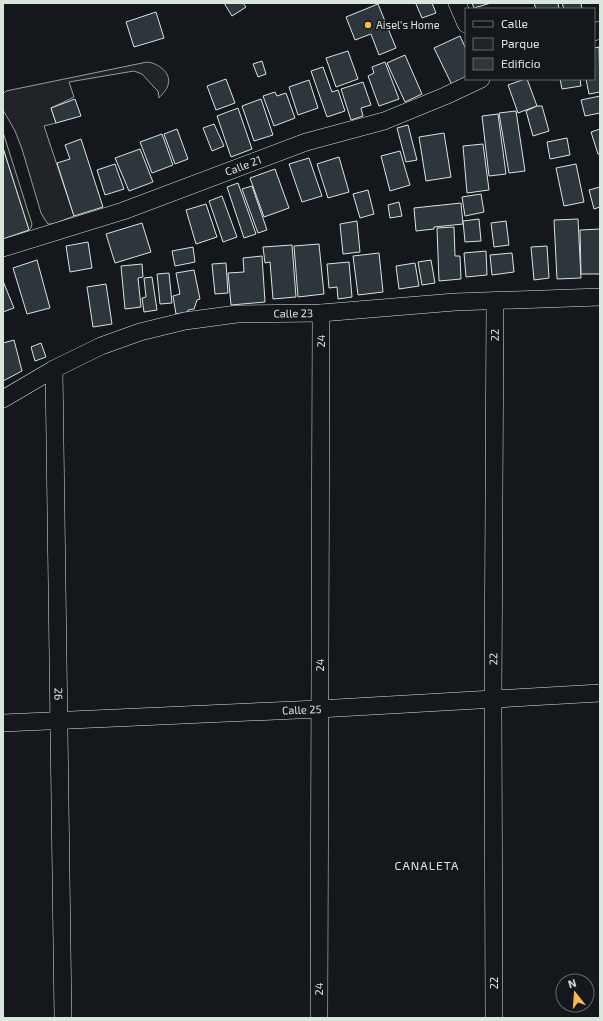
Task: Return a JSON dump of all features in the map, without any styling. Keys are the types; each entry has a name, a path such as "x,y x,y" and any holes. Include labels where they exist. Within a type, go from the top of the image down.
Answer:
{"street":[{"path":"457,3 465,22"},
{"name":"Calle 21","path":"3,248 123,211 306,142 384,121 445,96 479,80"},
{"name":"Calle 23","path":"3,399 54,369 107,344 140,332 185,321 237,314 321,313 449,302 600,297"},
{"name":"22","path":"494,1018 493,700 495,301"},
{"name":"24","path":"319,1018 321,313"},
{"name":"26","path":"54,369 63,1018"},
{"name":"Calle 25","path":"3,723 319,709 600,693"}],"green space":[{"path":"147,62 155,64 163,69 168,76 169,81 166,90 159,98 158,91 142,74 134,71 69,82 74,97 51,108 56,123 44,126 74,216 53,224 48,224 41,213 22,149 15,131 3,110 3,94 6,91"},
{"path":"3,132 32,224 29,230 3,148"}],"building":[{"path":"224,3 243,3 246,7 232,16"},
{"path":"432,3 436,13 422,18 416,4"},
{"path":"472,3 491,3 474,8"},
{"path":"534,3 558,3 559,8 536,8"},
{"path":"562,3 581,3 582,8 564,8"},
{"name":"Aisel's Home","path":"378,4 396,48 379,55 371,34 355,40 346,17"},
{"path":"156,12 164,38 134,47 126,22"},
{"path":"460,36 465,47 465,78 452,85 434,48"},
{"path":"599,47 600,92 589,94 586,80 595,80 595,48"},
{"path":"348,51 358,79 336,87 326,58"},
{"path":"405,55 422,94 405,102 387,63"},
{"path":"262,61 266,74 258,77 253,64"},
{"path":"385,62 399,99 379,106 368,76 374,73 372,67"},
{"path":"323,67 332,92 338,90 345,111 327,117 311,71"},
{"path":"226,79 235,103 216,110 207,86"},
{"path":"309,80 318,108 298,115 289,87"},
{"path":"522,80 527,80 537,106 518,113 508,85"},
{"path":"560,80 580,80 581,86 562,89"},
{"path":"363,82 371,105 361,108 363,116 351,120 341,89"},
{"path":"275,92 277,96 286,93 295,118 274,126 263,96"},
{"path":"600,96 600,113 585,116 581,100"},
{"path":"75,99 81,116 56,123 51,108"},
{"path":"261,99 273,135 254,141 242,106"},
{"path":"537,106 542,106 549,131 533,136 526,111"},
{"path":"238,108 252,149 231,157 217,116"},
{"path":"516,111 525,171 509,173 499,113"},
{"path":"498,114 506,174 489,176 482,116"},
{"path":"214,124 224,146 212,151 203,128"},
{"path":"408,125 417,160 406,162 397,128"},
{"path":"177,129 188,159 175,164 164,134"},
{"path":"600,129 600,154 598,154 591,132"},
{"path":"444,133 451,177 426,181 419,137"},
{"path":"162,134 173,165 152,173 140,142"},
{"path":"567,138 570,155 550,159 547,142"},
{"path":"81,139 103,207 74,216 57,163 70,159 65,145"},
{"path":"483,144 489,190 467,193 463,146"},
{"path":"3,148 29,230 3,239"},
{"path":"140,149 153,182 129,191 115,158"},
{"path":"400,151 410,185 390,191 381,156"},
{"path":"339,157 349,192 328,198 317,164"},
{"path":"309,158 322,196 302,202 289,164"},
{"path":"115,164 124,189 105,195 97,170"},
{"path":"576,164 584,202 564,206 556,168"},
{"path":"275,169 289,208 264,217 250,178"},
{"path":"238,183 256,234 244,238 227,187"},
{"path":"252,186 267,230 258,233 242,189"},
{"path":"600,187 600,207 594,209 589,190"},
{"path":"368,190 374,214 360,218 353,194"},
{"path":"481,194 484,212 465,216 462,197"},
{"path":"222,196 237,237 223,242 209,201"},
{"path":"399,202 402,216 390,218 388,205"},
{"path":"461,203 463,224 434,227 434,229 416,231 414,208"},
{"path":"206,204 217,237 196,244 186,210"},
{"path":"479,219 481,241 465,242 463,221"},
{"path":"578,219 581,278 557,279 554,220"},
{"path":"357,221 360,252 343,254 340,224"},
{"path":"506,221 509,245 494,247 491,223"},
{"path":"142,223 151,252 115,263 106,234"},
{"path":"454,227 455,256 460,256 461,279 439,281 437,228"},
{"path":"600,229 600,274 581,274 580,230"},
{"path":"88,242 92,268 70,272 66,246"},
{"path":"319,244 324,294 298,297 294,246"},
{"path":"292,245 296,297 273,299 270,262 265,263 263,247"},
{"path":"547,246 549,278 534,280 531,247"},
{"path":"193,247 195,262 175,266 172,251"},
{"path":"486,251 487,275 466,277 464,253"},
{"path":"379,253 383,292 358,295 353,256"},
{"path":"512,253 514,272 492,275 490,255"},
{"path":"262,256 265,302 231,305 228,273 244,272 243,258"},
{"path":"37,260 50,308 27,314 13,268"},
{"path":"431,260 435,283 422,285 418,262"},
{"path":"349,262 352,297 338,299 337,287 329,288 327,264"},
{"path":"226,263 228,293 215,294 212,264"},
{"path":"415,263 419,286 399,289 396,266"},
{"path":"142,264 143,277 138,278 141,307 125,309 121,266"},
{"path":"194,270 200,299 197,300 194,309 188,310 188,312 176,314 173,296 180,294 176,273"},
{"path":"169,273 172,303 160,304 157,274"},
{"path":"152,277 157,310 144,312 142,298 146,297 144,278"},
{"path":"3,281 14,308 3,312"},
{"path":"106,284 112,324 93,327 87,287"},
{"path":"14,340 22,371 3,381 3,343"},
{"path":"41,343 46,357 35,361 31,347"}],"place":[{"name":"Aisel's Home","path":"368,25"}],"district":[{"name":"CANALETA","path":"427,866"}]}
